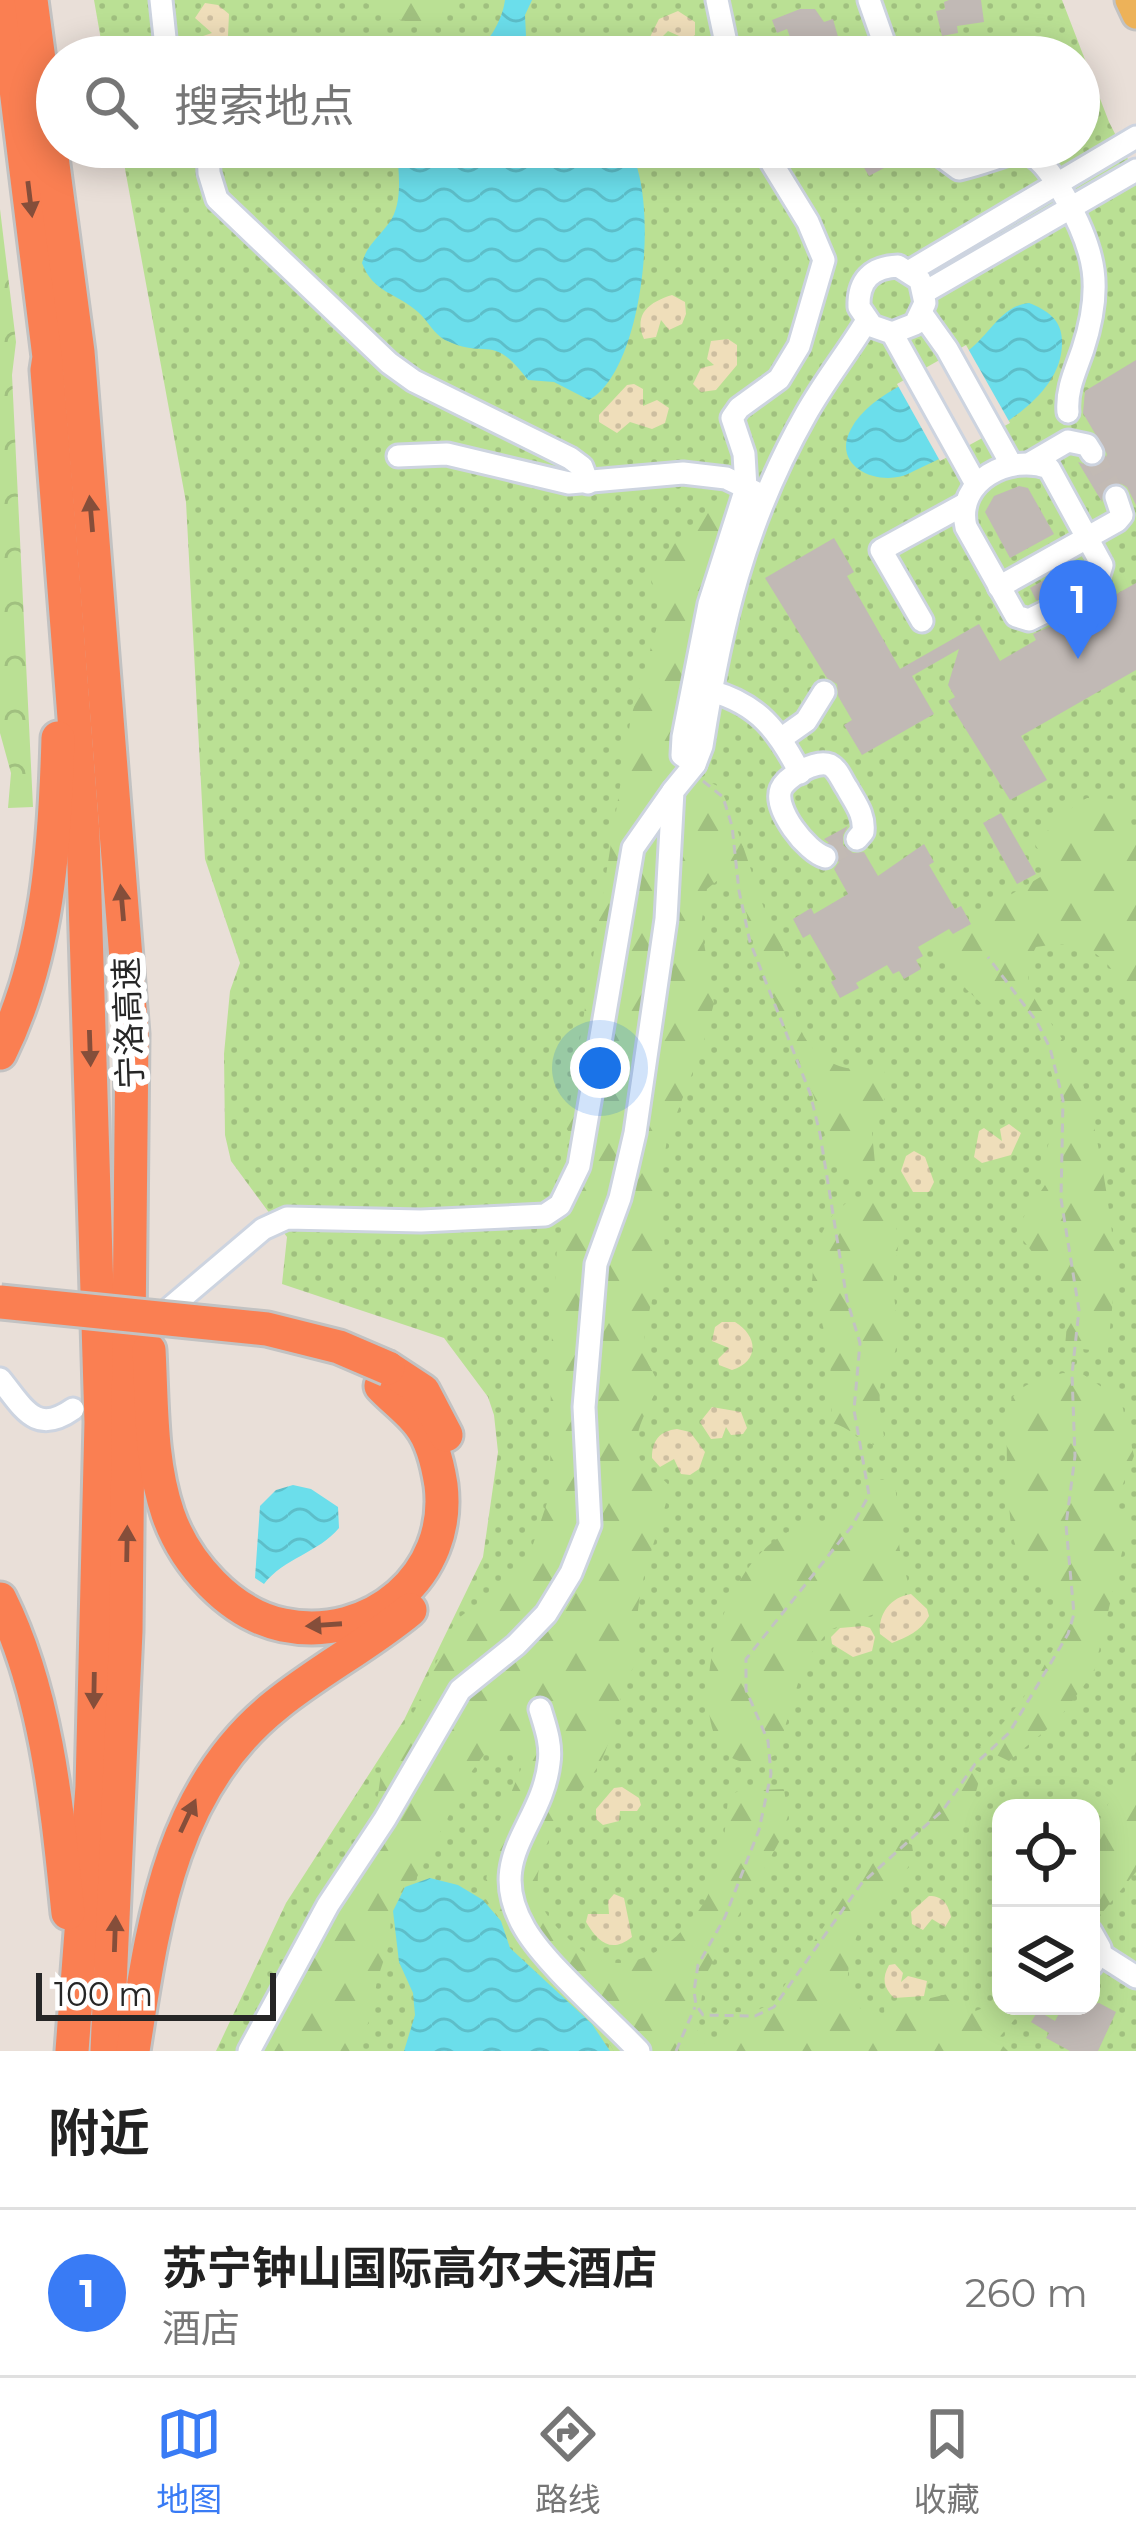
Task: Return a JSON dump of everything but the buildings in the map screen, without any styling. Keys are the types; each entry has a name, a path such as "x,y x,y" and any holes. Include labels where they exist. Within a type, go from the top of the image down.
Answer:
{"highway":[{"name":"宁洛高速","path":"5,0 49,357 83,833 101,1422 92,1787 72,2051"},
{"name":"宁洛高速","path":"31,0 36,37"},
{"name":"宁洛高速","path":"53,168 78,352 132,1034 126,1631 107,2051"},
{"path":"0,1053 32,971 52,855 58,740 47,370"},
{"path":"0,1302 267,1329 339,1347 384,1377 423,1427 439,1470 444,1512 435,1547 415,1581 388,1605 354,1622 318,1628 280,1625 215,1589 170,1519 155,1467 132,1034"},
{"path":"0,1321 264,1345 384,1377 423,1391 463,1477 465,1521 453,1559 423,1599 381,1634 275,1705 235,1743 199,1794 174,1846 158,1907 133,2051"},
{"path":"0,1599 36,1697 56,1807 77,1998"}],"main road":[{"path":"1129,0 1136,15"}],"street":[{"path":"161,0 165,36"},
{"path":"717,0 725,36"},
{"path":"869,0 882,36"},
{"path":"1100,158 1136,137"},
{"path":"209,168 217,199 389,362 432,392 570,458 582,467 588,483"},
{"path":"170,1308 263,1229 287,1218 421,1221 545,1215 560,1205 579,1166 633,848 692,768 702,746 725,612 756,493 732,418 779,379 799,346 824,260 808,222 775,168"},
{"path":"1044,168 1089,242 1096,270 1094,302 1068,412"},
{"path":"1084,168 910,271 884,266 863,281 859,307 866,322 892,333 904,331 923,303 1136,170"},
{"path":"910,271 994,434 1022,463 1048,468 1087,538 1102,566 1097,581 1087,589"},
{"path":"692,768 682,755 683,737 709,604 756,493 866,322"},
{"path":"892,333 960,455 971,494 966,527 1022,620 1043,613"},
{"path":"922,621 881,550 1022,463 1068,441 1087,446 1092,454"},
{"path":"398,456 447,454 569,483 683,473 726,478 756,493"},
{"path":"999,587 1121,515 1116,497"},
{"path":"710,691 757,710 782,738 800,773"},
{"path":"782,738 806,721 824,692"},
{"path":"825,857 807,849 781,806 781,788 800,773 820,764 836,770 861,812 863,832 857,838"},
{"path":"249,2051 328,1905 385,1820 460,1690 516,1645 546,1613 571,1573 590,1525 584,1407 596,1264 620,1198 635,1133 666,919 673,791"},
{"path":"0,1379 29,1415 44,1421 59,1419 73,1409"},
{"path":"540,1708 550,1761 544,1786 515,1846 508,1875 513,1899 535,1942 639,2051"},
{"path":"1100,1962 1136,1977"}],"path":[{"path":"676,2051 696,2006 698,1965 725,1917 759,1830 771,1774 768,1741 746,1690 746,1658 852,1526 869,1495 854,1410 860,1343 847,1300 810,1093 750,942 732,826 722,797 692,768"},
{"path":"696,2006 703,2015 728,2018 755,2016 774,2007 861,1884 943,1810 975,1764 1009,1733 1068,1634 1074,1614 1066,1525 1075,1456 1072,1374 1079,1310 1060,1198 1063,1100 1037,1022 988,957"}],"green space":[{"path":"94,0 1062,0 1076,36 100,36"},
{"path":"362,0 460,0 438,19 413,22 387,15"},
{"path":"1100,99 1136,175 1136,2051 216,2051 286,1903 404,1720 483,1557 498,1452 488,1397 444,1338 282,1284 287,1237 231,1161 225,1135 224,1054 230,991 240,963 205,859 186,502 125,168 1100,168"},
{"path":"0,209 16,342 12,375 33,807 8,808 11,773 0,733"},
{"path":"719,497 729,511 685,771 720,787 784,953 795,1012 807,1041 822,1057 840,1066 880,1065 891,1082 872,1132 876,1174 867,1180 833,1163 813,1094 762,972 735,887 718,880 707,889 701,925 714,1003 667,1139 660,1187 665,1249 644,1332 648,1363 659,1384 637,1438 640,1459 670,1487 640,1595 636,1661 602,1759 548,1841 541,1858 539,1896 554,1924 594,1957 630,1962 647,1956 678,1935 703,1904 722,1853 728,1798 738,1791 784,1789 788,1816 779,1842 704,1978 697,2037 705,2044 717,2040 736,2012 750,2013 772,2004 853,1883 898,1838 912,1845 914,1859 859,1933 852,1949 848,1991 867,2017 885,2021 884,2008 891,2001 952,1993 967,2014 992,2001 992,2015 1018,2015 997,2040 1008,2051 614,2051 603,2034 611,2020 528,1930 513,1938 483,1895 496,1829 521,1769 511,1754 489,1748 472,1771 416,1879 405,1885 391,1909 390,1942 372,2015 355,2051 260,2051 370,1852 382,1766 415,1710 455,1621 526,1565 550,1494 557,1246 588,1158 566,1128 631,717 662,609 648,571"},
{"path":"1087,798 1123,799 1136,837 1136,1009 1109,966 1088,949 1074,945 1036,947 1028,979 1038,1005 1074,1060 1094,1127 1114,1250 1108,1352 1065,1347 1069,1300 1023,1240 1023,1218 1045,1185 1055,1120 1052,1075 1034,1018 1006,998 982,1004 966,989 936,939 1052,870 1034,843"},
{"path":"847,1202 887,1202 898,1239 897,1342 881,1385 884,1436 874,1445 832,1423 830,1355 812,1282 815,1247 829,1219"},
{"path":"1063,1373 1084,1375 1121,1400 1134,1456 1116,1502 1127,1531 1094,1672 1058,1720 1009,1761 980,1747 1032,1685 1067,1613 1034,1579 1013,1537 1007,1465 1010,1407 1023,1387"},
{"path":"894,1479 899,1547 908,1585 906,1603 829,1630 804,1663 777,1754 740,1761 718,1742 708,1705 712,1657 726,1608 752,1563 786,1533 830,1524 879,1480"},
{"path":"1136,1752 1136,1872 1100,1915 1100,1907 1100,1819"},
{"path":"967,1765 981,1773 972,1804 956,1828 938,1841 917,1822"}],"sand":[{"path":"205,3 218,5 229,14 228,36 203,36 212,33 195,18"},
{"path":"678,11 695,22 695,35 668,31 650,36 659,19"},
{"path":"672,295 685,302 682,324 669,330 661,320 656,337 644,339 642,315"},
{"path":"728,339 737,345 737,365 716,390 701,392 693,384 701,368 714,365 707,359 711,341"},
{"path":"627,385 643,389 643,406 657,400 669,408 665,423 652,429 630,422 617,433 599,422 599,415"},
{"path":"1009,1124 1021,1133 1011,1155 982,1163 974,1157 979,1131 984,1128 1002,1141 1000,1129"},
{"path":"914,1151 925,1157 934,1182 929,1192 913,1192 901,1171 906,1156"},
{"path":"735,1322 752,1341 748,1361 732,1370 719,1365 718,1359 729,1348 712,1341 715,1327"},
{"path":"712,1407 741,1412 747,1428 743,1434 731,1435 726,1427 722,1438 711,1439 700,1422"},
{"path":"677,1429 690,1432 705,1452 699,1469 690,1475 681,1474 674,1459 660,1467 652,1458 658,1438"},
{"path":"911,1594 929,1616 917,1630 892,1643 880,1634 884,1613 897,1599"},
{"path":"863,1626 875,1637 872,1651 853,1657 832,1644 831,1637 840,1628"},
{"path":"622,1787 639,1798 641,1805 637,1811 620,1811 619,1821 603,1825 596,1819 596,1809 614,1788"},
{"path":"614,1894 624,1898 632,1937 618,1945 600,1940 586,1922 588,1914 609,1914 608,1901"},
{"path":"929,1896 946,1905 951,1917 945,1927 932,1919 923,1930 912,1924 911,1912"},
{"path":"895,1964 903,1973 901,1982 908,1976 927,1981 924,1996 894,1998 885,1978 889,1965"}],"water":[{"path":"505,0 532,0 525,15 526,36 490,36"},
{"path":"398,168 637,168 644,203 642,281 623,355 608,383 589,400 554,382 528,380 497,351 445,340 418,312 372,281 362,263 394,215"},
{"path":"1029,303 1052,317 1062,341 1058,365 1028,406 981,438 898,477 873,476 853,464 846,442 872,404 965,353 1002,316"},
{"path":"293,1485 311,1489 338,1507 339,1528 264,1584 255,1578 260,1506 276,1490"},
{"path":"430,1878 458,1885 483,1900 501,1921 510,1948 592,2024 610,2051 404,2051 415,2015 413,1993 399,1962 393,1911 405,1887"}],"pier":[{"path":"966,345 1010,423 940,461 897,384"}],"tunnel":[{"path":"1092,453 1116,497"},
{"path":"1043,613 1087,589"},
{"path":"825,857 857,839"}],"place":[{"name":"苏宁钟山国际高尔夫酒店","path":"1078,659"}]}
